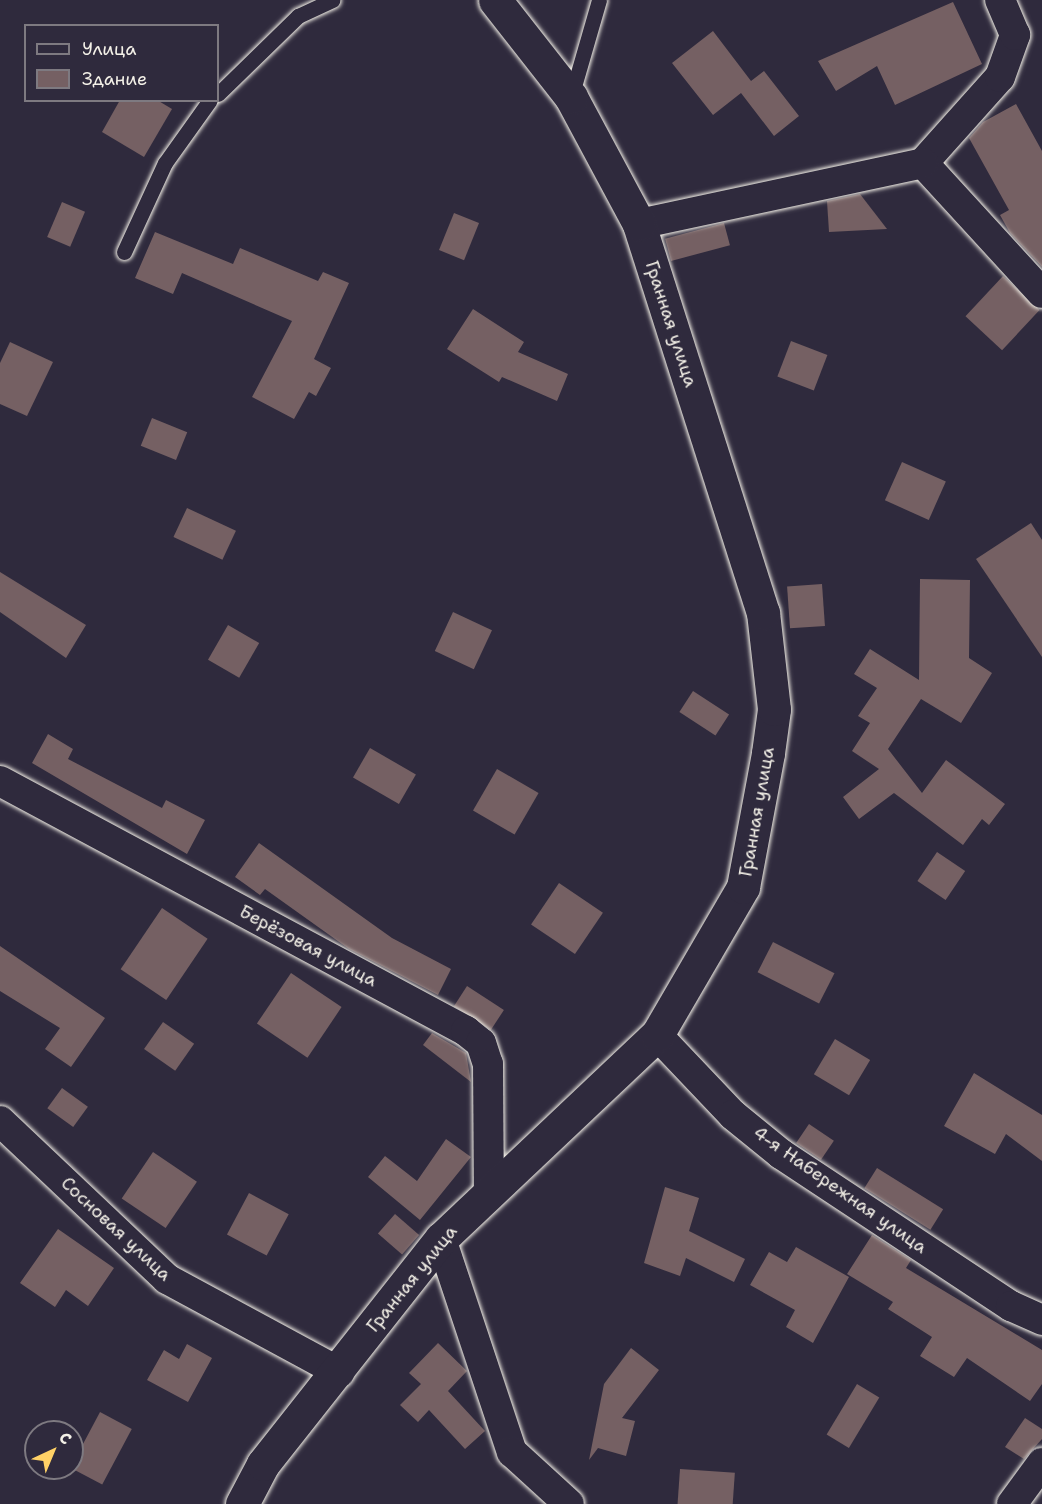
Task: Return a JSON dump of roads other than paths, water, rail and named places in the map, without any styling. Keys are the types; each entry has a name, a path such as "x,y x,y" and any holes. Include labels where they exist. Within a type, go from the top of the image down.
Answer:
{"street":[{"name":"Гранная улица","path":"242,1504 263,1464 339,1372 441,1239 657,1035 743,887 774,710 763,613 639,224 571,97 495,0"},
{"path":"639,224 923,163 1000,76 1015,35 1000,0"},
{"path":"923,163 1042,293"},
{"name":"Берёзовая улица","path":"0,781 466,1031 481,1043 488,1064 489,1194"},
{"name":"4-я Набережная улица","path":"657,1035 733,1115 781,1154 1011,1306 1042,1320"},
{"name":"Сосновая улица","path":"0,1121 166,1280 339,1372"},
{"path":"441,1239 512,1452 569,1504"},
{"path":"1012,1504 1042,1463"}],"lane":[{"path":"219,92 298,16 333,0"},
{"path":"480,0 571,97"},
{"path":"571,97 600,0"},
{"path":"124,252 165,163 209,102"}]}
